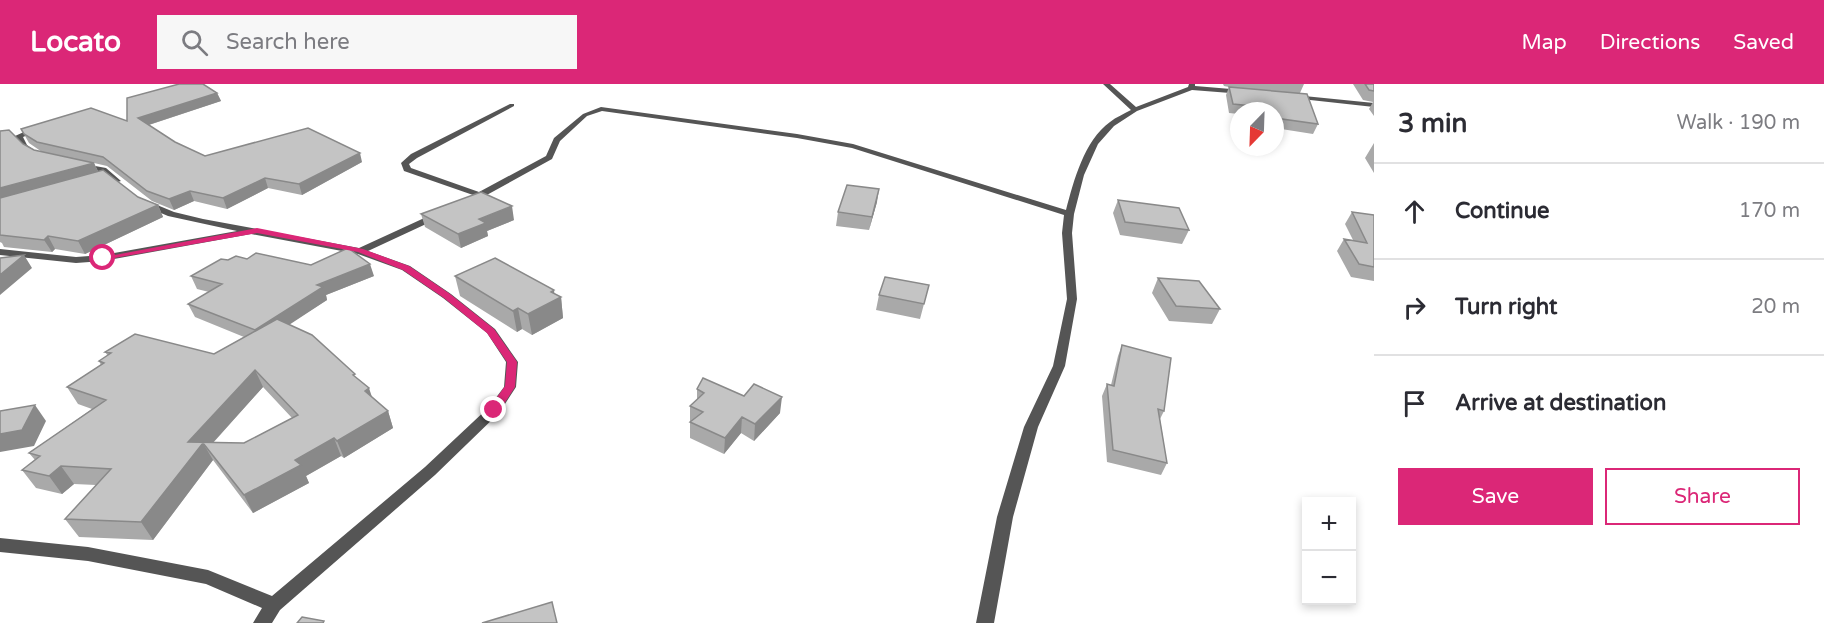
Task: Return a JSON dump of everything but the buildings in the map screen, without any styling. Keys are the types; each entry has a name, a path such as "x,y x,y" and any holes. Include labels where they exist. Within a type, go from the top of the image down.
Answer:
{"street":[{"path":"1106,84 1135,110"},
{"path":"985,623 1005,517 1031,427 1059,366 1072,299 1067,233 1069,214 1080,175 1095,142 1111,124 1135,110 1192,86 1246,92"},
{"path":"1281,95 1374,105"},
{"path":"480,195 407,169 405,163 414,156 512,105"},
{"path":"460,205 549,157 557,140 585,115 601,110 797,136 853,146 1069,214"},
{"path":"48,126 19,136 24,146 38,156 48,158"},
{"path":"68,162 103,170 105,178 124,187"},
{"path":"139,199 171,214 360,250 406,268 447,296 491,331 512,362 510,387 494,410 430,471 274,605 262,623"},
{"path":"360,250 440,214"},
{"path":"0,252 76,260 103,258 257,230"},
{"path":"0,545 88,554 208,577 274,605"}],"route":[{"path":"103,258 257,230 360,250 406,268 447,296 491,331 512,362 510,387 494,410"}]}
